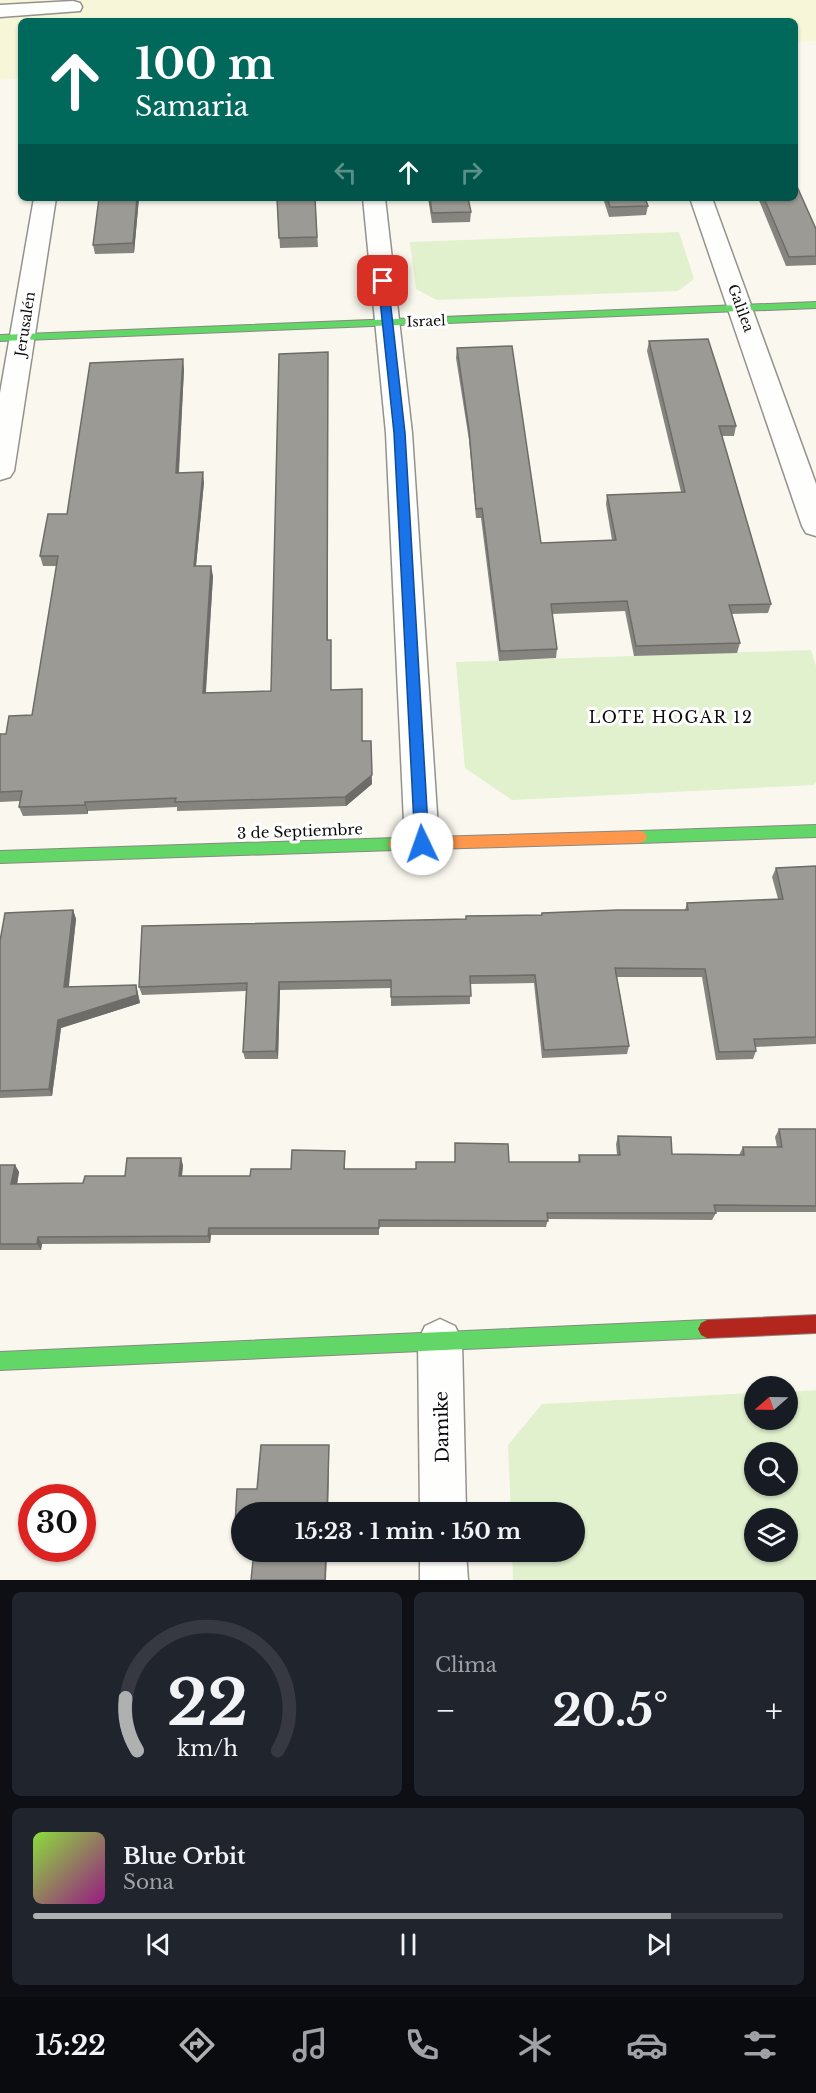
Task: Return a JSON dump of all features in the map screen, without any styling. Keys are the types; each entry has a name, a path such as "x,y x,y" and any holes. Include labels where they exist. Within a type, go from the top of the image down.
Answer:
{"street":[{"path":"0,10 72,9"},
{"name":"Jerusalén","path":"2,461 11,338 44,201"},
{"path":"374,201 399,433 422,844"},
{"name":"Galilea","path":"702,201 780,417 816,526"},
{"name":"Israel","path":"11,338 816,305"},
{"name":"3 de Septiembre","path":"0,857 816,831"},
{"path":"0,1361 816,1324"},
{"name":"Damike","path":"440,1341 443,1502"},
{"path":"443,1562 444,1580"}],"shaded area":[{"path":"0,0 816,0 816,41 798,42 798,18 18,18 18,78 0,80"}],"green space":[{"path":"679,232 694,279 678,291 437,300 416,289 410,242"},
{"path":"811,650 816,666 816,782 814,785 512,800 465,768 456,662"},
{"path":"816,1390 816,1580 513,1580 512,1562 585,1562 585,1502 511,1502 508,1445 542,1404 744,1394 744,1430 798,1430 798,1391"}],"building":[{"path":"798,189 816,229 816,256 789,257 765,201 798,201"},
{"path":"99,201 137,201 133,243 93,245"},
{"path":"277,201 315,201 317,237 279,238"},
{"path":"430,201 469,201 471,212 432,213"},
{"path":"608,201 646,201 648,206 610,207"},
{"path":"708,339 736,426 719,426 771,604 729,605 740,643 636,646 627,601 551,604 557,649 500,651 482,508 476,509 469,430 457,348 512,346 541,543 616,540 607,495 685,492 649,341"},
{"path":"328,352 327,640 331,640 331,690 362,689 362,741 371,741 372,775 345,797 175,802 176,798 19,807 22,791 0,792 0,734 6,734 9,716 32,715 58,556 40,556 48,514 67,514 90,363 183,359 176,473 203,472 194,566 211,566 203,693 271,691 279,354"},
{"path":"816,866 816,1037 754,1039 756,1051 719,1052 705,969 615,968 629,1046 544,1050 535,975 470,976 471,996 391,997 391,980 279,982 276,1051 243,1052 247,983 139,987 142,926 466,919 466,916 542,915 542,913 618,910 688,910 687,903 783,899 776,868"},
{"path":"73,910 64,987 136,985 137,995 58,1020 49,1089 0,1091 0,941 5,913"},
{"path":"779,1129 816,1129 816,1206 714,1205 716,1213 547,1213 548,1221 379,1220 379,1228 209,1228 208,1236 38,1237 37,1244 0,1244 0,1165 15,1165 11,1184 83,1183 85,1176 125,1176 127,1158 181,1158 179,1176 250,1176 251,1169 291,1169 292,1150 345,1151 344,1169 416,1169 416,1162 455,1162 455,1143 508,1144 509,1162 580,1162 579,1155 620,1155 618,1136 671,1137 672,1154 744,1155 743,1147 782,1147"},
{"path":"261,1445 329,1445 327,1502 236,1502 237,1489 257,1489"},
{"path":"253,1562 326,1562 325,1580 251,1580"}],"traffic: fast":[{"path":"0,338 816,305"},
{"path":"640,837 816,831"},
{"path":"0,857 395,844"},
{"path":"0,1361 707,1329"}],"traffic: slow":[{"path":"395,844 640,837"}],"traffic: jam":[{"path":"707,1329 816,1324"}],"district":[{"name":"LOTE HOGAR 12","path":"671,717"}],"route":[{"path":"383,281 399,433 422,844"}]}
